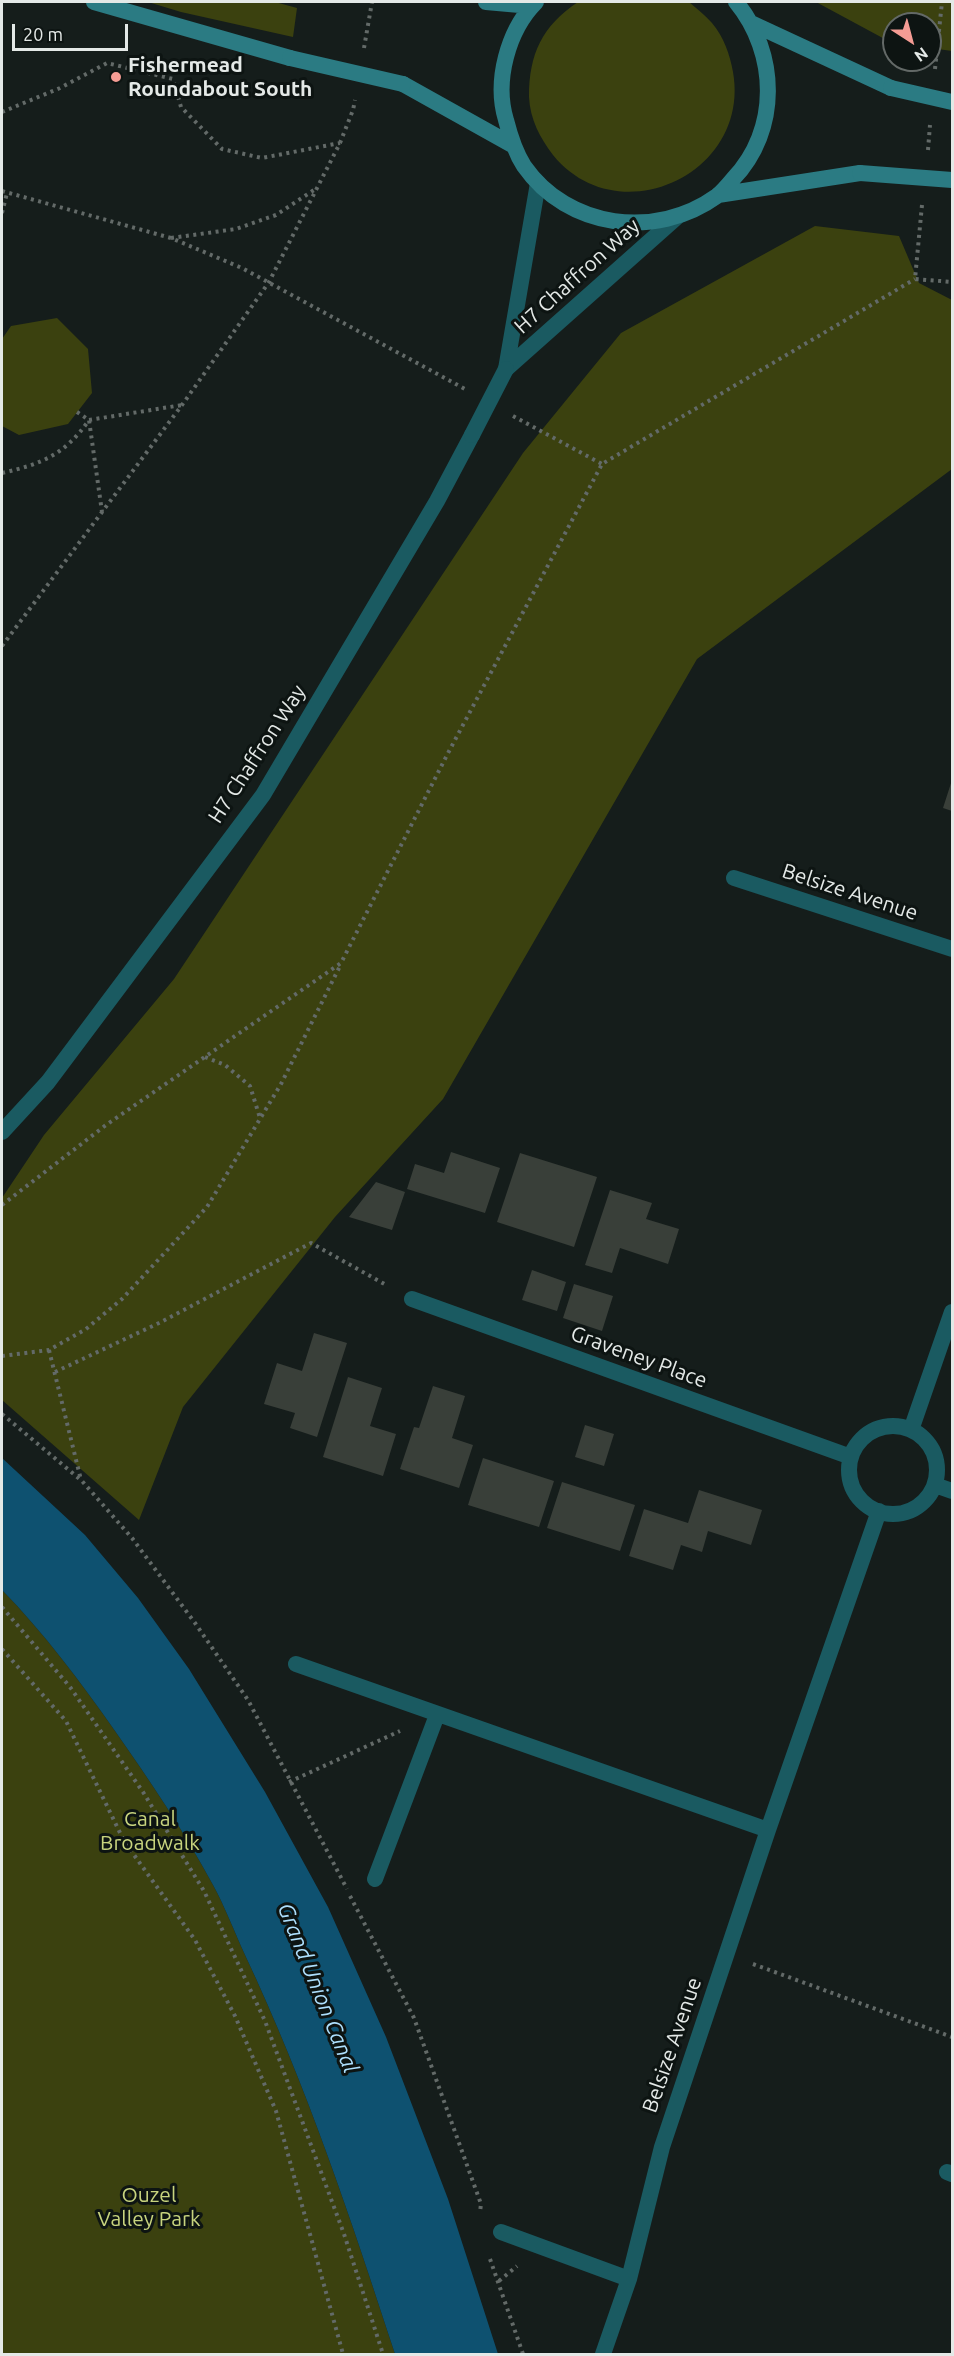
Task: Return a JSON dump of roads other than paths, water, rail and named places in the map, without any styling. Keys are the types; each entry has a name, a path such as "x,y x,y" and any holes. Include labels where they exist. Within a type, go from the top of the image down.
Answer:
{"main road":[{"path":"94,2 290,58 403,84 514,146"},
{"path":"486,2 533,4 512,38 502,74 503,111 514,146 524,165 538,183 568,206 603,220 640,224 677,217 718,195 744,167 762,133 769,96 766,58 751,22 736,2"},
{"path":"751,22 891,88 952,102"},
{"path":"718,195 860,172 952,180"}],"street":[{"name":"H7 Chaffron Way","path":"2,1132 48,1082 262,795 437,501 506,369 538,183"},
{"name":"H7 Chaffron Way","path":"506,369 677,217"},
{"name":"Belsize Avenue","path":"734,878 952,949"},
{"name":"Graveney Place","path":"412,1299 851,1457"},
{"path":"911,1430 952,1312"},
{"path":"897,1426 911,1430 931,1447 936,1459 937,1472 934,1485 923,1502 906,1512 892,1514 879,1511 867,1506 858,1496 852,1484 851,1457 858,1444 868,1434 882,1428 897,1426"},
{"path":"934,1485 952,1491"},
{"name":"Belsize Avenue","path":"603,2355 629,2278 662,2146 768,1830 879,1511"},
{"path":"296,1664 768,1830"},
{"path":"375,1880 437,1715"},
{"path":"501,2232 629,2278"}],"water":[{"name":"Grand Union Canal","path":"2,1458 85,1535 138,1598 189,1669 265,1792 328,1907 386,2037 448,2199 498,2354 395,2354 308,2102 217,1893 166,1807 102,1712 47,1640 2,1590"}],"place":[{"name":"Fishermead Roundabout South","path":"116,77"}],"park label":[{"name":"Canal Broadwalk","path":"150,1831"},
{"name":"Ouzel Valley Park","path":"149,2207"}]}
